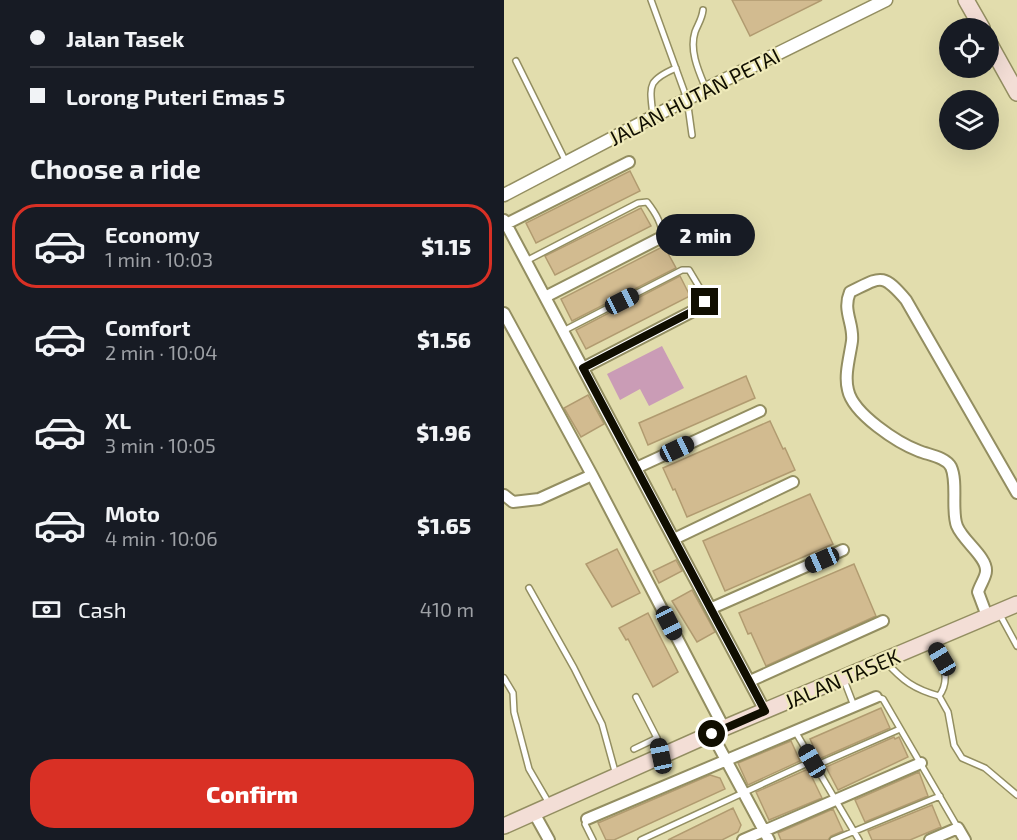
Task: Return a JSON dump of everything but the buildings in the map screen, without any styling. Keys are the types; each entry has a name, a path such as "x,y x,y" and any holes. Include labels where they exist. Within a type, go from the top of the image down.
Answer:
{"main road":[{"path":"966,0 976,18"},
{"path":"999,61 1017,93"},
{"name":"JALAN TASEK","path":"504,826 718,731 1017,604"}],"street":[{"name":"JALAN HUTAN PETAI","path":"504,195 653,116 885,0"},
{"path":"629,162 505,222 765,711"},
{"path":"545,297 662,237"},
{"path":"993,614 978,592 986,573 985,563 964,539 956,524 951,467 943,460 916,450 874,424 853,403 847,390 852,337 846,302 850,292 877,279 891,283 906,300 1017,494"},
{"path":"583,368 699,308 705,302"},
{"path":"504,313 592,475 718,731 726,760 767,835"},
{"path":"636,468 760,411"},
{"path":"504,495 513,502 539,499 592,475"},
{"path":"674,539 793,482"},
{"path":"712,608 843,550"},
{"path":"750,681 883,621"},
{"name":"JALAN TASEK","path":"587,819 876,697"},
{"path":"743,840 767,835 836,800 921,763"},
{"path":"534,813 549,840"},
{"path":"930,840 958,828 965,840"}],"lane":[{"path":"651,0 687,99 692,135"},
{"path":"703,10 702,19 694,33 693,52 706,89"},
{"path":"516,61 566,162"},
{"path":"653,116 651,93 653,82 661,74 676,68"},
{"path":"526,261 638,203 647,202 652,208 662,227 662,237"},
{"path":"563,331 682,270 689,270 704,295 705,302"},
{"path":"529,588 574,668 602,724 616,776"},
{"path":"993,614 1017,646"},
{"path":"931,640 942,659 945,679 943,692 939,696"},
{"path":"884,660 913,688 939,696 948,711 954,745 962,758 991,772 1017,795"},
{"path":"504,678 513,693 514,712 529,769 551,806"},
{"path":"843,678 855,706"},
{"path":"636,697 657,738 661,756"},
{"path":"876,697 883,699 958,828"},
{"path":"641,840 743,792 900,729"},
{"path":"795,731 859,840"},
{"path":"634,749 657,738"},
{"path":"833,840 940,796"},
{"path":"587,819 585,824 593,840"}],"shaded area":[{"path":"662,346 684,388 649,406 640,389 620,400 607,374"}],"route":[{"path":"705,302 699,308 583,368 765,711 712,734"}]}
